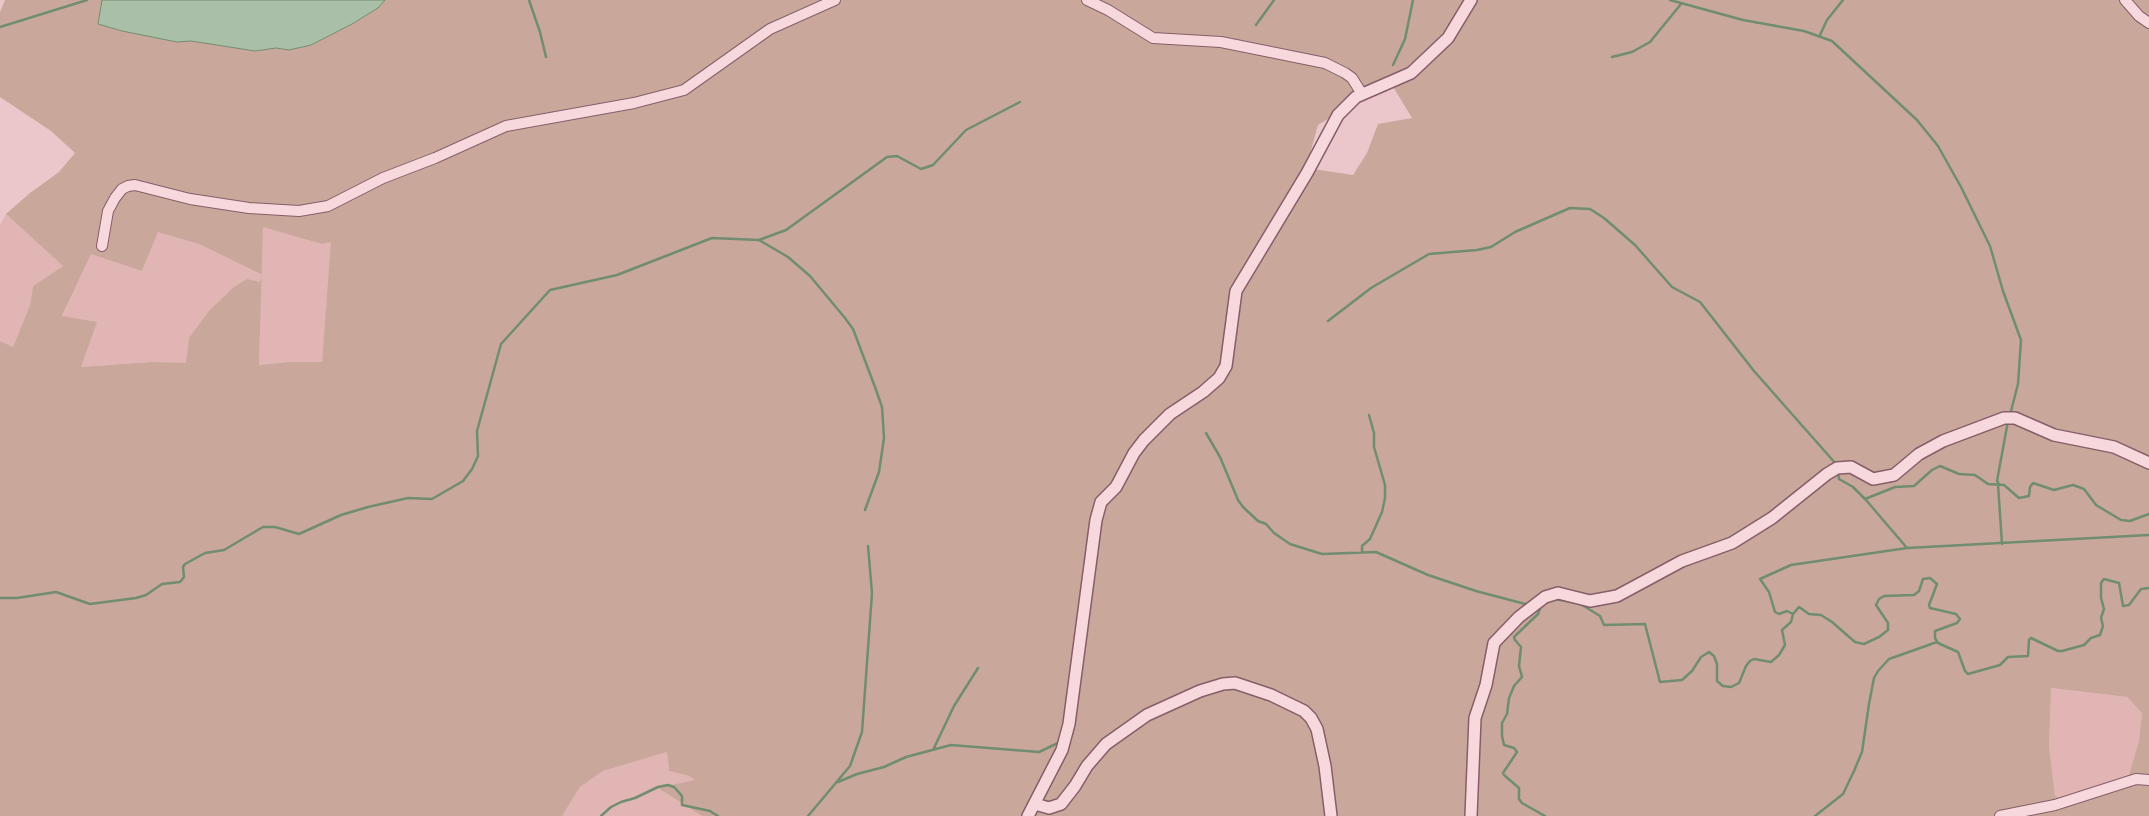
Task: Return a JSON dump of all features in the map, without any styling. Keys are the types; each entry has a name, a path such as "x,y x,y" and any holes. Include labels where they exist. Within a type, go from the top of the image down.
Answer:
{"street":[{"path":"102,246 108,211 118,194 128,186 134,185 190,199 249,208 300,211 322,208 338,202 383,178 435,158 506,126 634,103 684,90 770,29 835,0"},
{"path":"1087,0 1103,7 1154,38 1220,42 1325,63 1352,78 1362,94"},
{"path":"1028,816 1062,750 1069,724 1096,520 1102,502 1116,487 1134,453 1144,440 1170,414 1203,392 1219,378 1226,366 1236,291 1338,115 1356,97 1411,73 1448,38 1471,0"},
{"path":"2125,0 2139,16 2149,23"},
{"path":"1471,816 1475,718 1486,685 1494,643 1519,617 1545,597 1558,593 1590,601 1617,596 1682,561 1732,543 1772,518 1837,468 1851,467 1873,479 1894,475 1919,454 1943,441 2004,418 2015,418 2054,435 2114,447 2149,463"},
{"path":"1035,804 1049,808 1060,804 1075,786 1087,766 1106,744 1147,715 1200,691 1223,684 1235,683 1271,695 1304,711 1311,718 1317,729 1325,766 1331,816"},
{"path":"2000,816 2055,805 2136,779 2149,780"}],"shaded area":[{"path":"5,0 102,0 98,24 177,42 191,41 255,51 276,48 289,50 311,45 352,24 378,8 385,0 2149,0 2149,816 702,816 658,788 695,780 689,776 669,771 667,752 603,771 580,787 562,816 0,816 0,341 13,347 30,305 33,286 63,266 6,214 30,193 59,172 75,153 51,131 0,97 0,12","holes":["1392,85 1412,118 1378,124 1367,153 1353,175 1306,168 1318,125","263,227 322,244 331,242 322,362 289,362 259,365 262,277 260,282 247,279 234,287 209,311 189,338 186,363 151,362 81,367 97,322 62,316 91,254 142,271 158,232 199,244 262,275","2051,688 2127,697 2142,713 2139,741 2128,778 2066,801 2055,796 2049,746"]},
{"path":"102,0 385,0 378,8 352,24 311,45 289,50 276,48 255,51 191,41 177,42 98,24"},
{"path":"6,214 63,266 33,286 30,305 13,347 0,341 0,225"},
{"path":"263,226 322,244 332,241 322,362 289,362 259,365 261,279 260,282 189,338 187,364 151,362 80,367 62,317 91,253 142,271 158,231 199,244 261,275"},
{"path":"2050,688 2127,697 2142,713 2139,741 2128,778 2066,801 2055,797 2049,746"},
{"path":"667,752 669,771 689,776 696,781 658,788 702,816 562,816 580,787 603,771"}],"waterway":[{"path":"0,27 87,0"},
{"path":"529,0 546,57"},
{"path":"1256,25 1274,0"},
{"path":"1393,65 1405,39 1413,0"},
{"path":"1670,0 1743,20 1804,31 1832,41 1917,120 1938,146 1990,246 2003,291 2021,340 2018,384 2010,415"},
{"path":"1820,35 1827,20 1843,0"},
{"path":"1612,57 1632,52 1650,42 1681,4"},
{"path":"0,598 17,598 56,592 90,604 136,598 146,595 162,584 180,582 184,577 183,567 185,564 205,553 224,550 263,527 275,527 299,534 341,515 368,507 408,498 432,499 463,481 472,469 478,456 477,431 501,344 550,290 617,275 712,238 759,240 786,230 887,157 897,156 921,169 933,165 966,130 1020,102"},
{"path":"1328,321 1371,288 1429,254 1491,247 1515,232 1570,208 1590,209 1604,218 1635,245 1672,287 1700,302 1754,371 1836,464"},
{"path":"759,240 788,257 810,276 853,329 882,407 884,438 879,472 865,510"},
{"path":"1362,552 1362,546 1370,539 1382,512 1385,498 1385,485 1374,447 1374,433 1369,415"},
{"path":"1999,484 1997,481 2008,421"},
{"path":"1206,433 1220,457 1238,500 1243,507 1258,521 1266,524 1274,533 1290,544 1322,554 1376,552 1428,575 1476,591 1529,605"},
{"path":"1865,499 1895,487 1914,486 1932,470 1940,466 1959,474 1975,475 1988,484 2004,485 2019,498 2029,496 2030,487 2033,483 2054,490 2073,485 2084,489 2096,505 2121,520 2130,521 2149,514"},
{"path":"1838,471 1839,479 1853,487 1866,500 1907,548"},
{"path":"1998,484 2002,544"},
{"path":"1793,614 1787,611 1779,614 1775,612 1769,592 1760,579 1791,565 1907,548 2149,535"},
{"path":"808,816 850,766 862,732 872,593 868,546"},
{"path":"1579,603 1600,616 1604,625 1645,624 1660,682 1682,680 1692,671 1701,657 1709,652 1714,656 1717,664 1717,681 1723,686 1731,687 1739,683 1750,661 1754,659 1771,662 1779,655 1785,645 1782,630 1791,622 1793,614 1799,607 1809,614 1821,615 1855,642 1864,644 1879,637 1888,630 1888,623 1876,605 1879,599 1884,596 1914,595 1919,591 1923,579 1930,578 1937,584 1929,605 1930,608 1956,614 1960,619 1957,623 1935,631 1935,638 1938,643 1958,652 1968,674 2000,665 2008,657 2028,656 2029,640 2031,638 2058,651 2062,651 2084,645 2091,638 2100,635 2103,626 2101,618 2104,609 2101,598 2101,583 2104,579 2119,583 2123,606 2129,605 2141,589 2149,588"},
{"path":"1554,599 1573,602"},
{"path":"1541,606 1538,614 1514,637 1521,647 1519,666 1522,677 1514,686 1509,698 1507,714 1502,723 1502,736 1504,745 1514,748 1517,752 1503,773 1504,775 1519,788 1519,799 1522,803 1545,816"},
{"path":"1815,816 1843,794 1854,771 1862,752 1874,678 1878,671 1889,659 1937,642"},
{"path":"934,748 954,706 978,668"},
{"path":"838,782 857,774 884,767 906,757 951,745 1039,752 1058,743"},
{"path":"601,816 611,807 621,802 635,798 658,787 668,785 674,787 682,796 682,805 710,811 718,816"}]}
